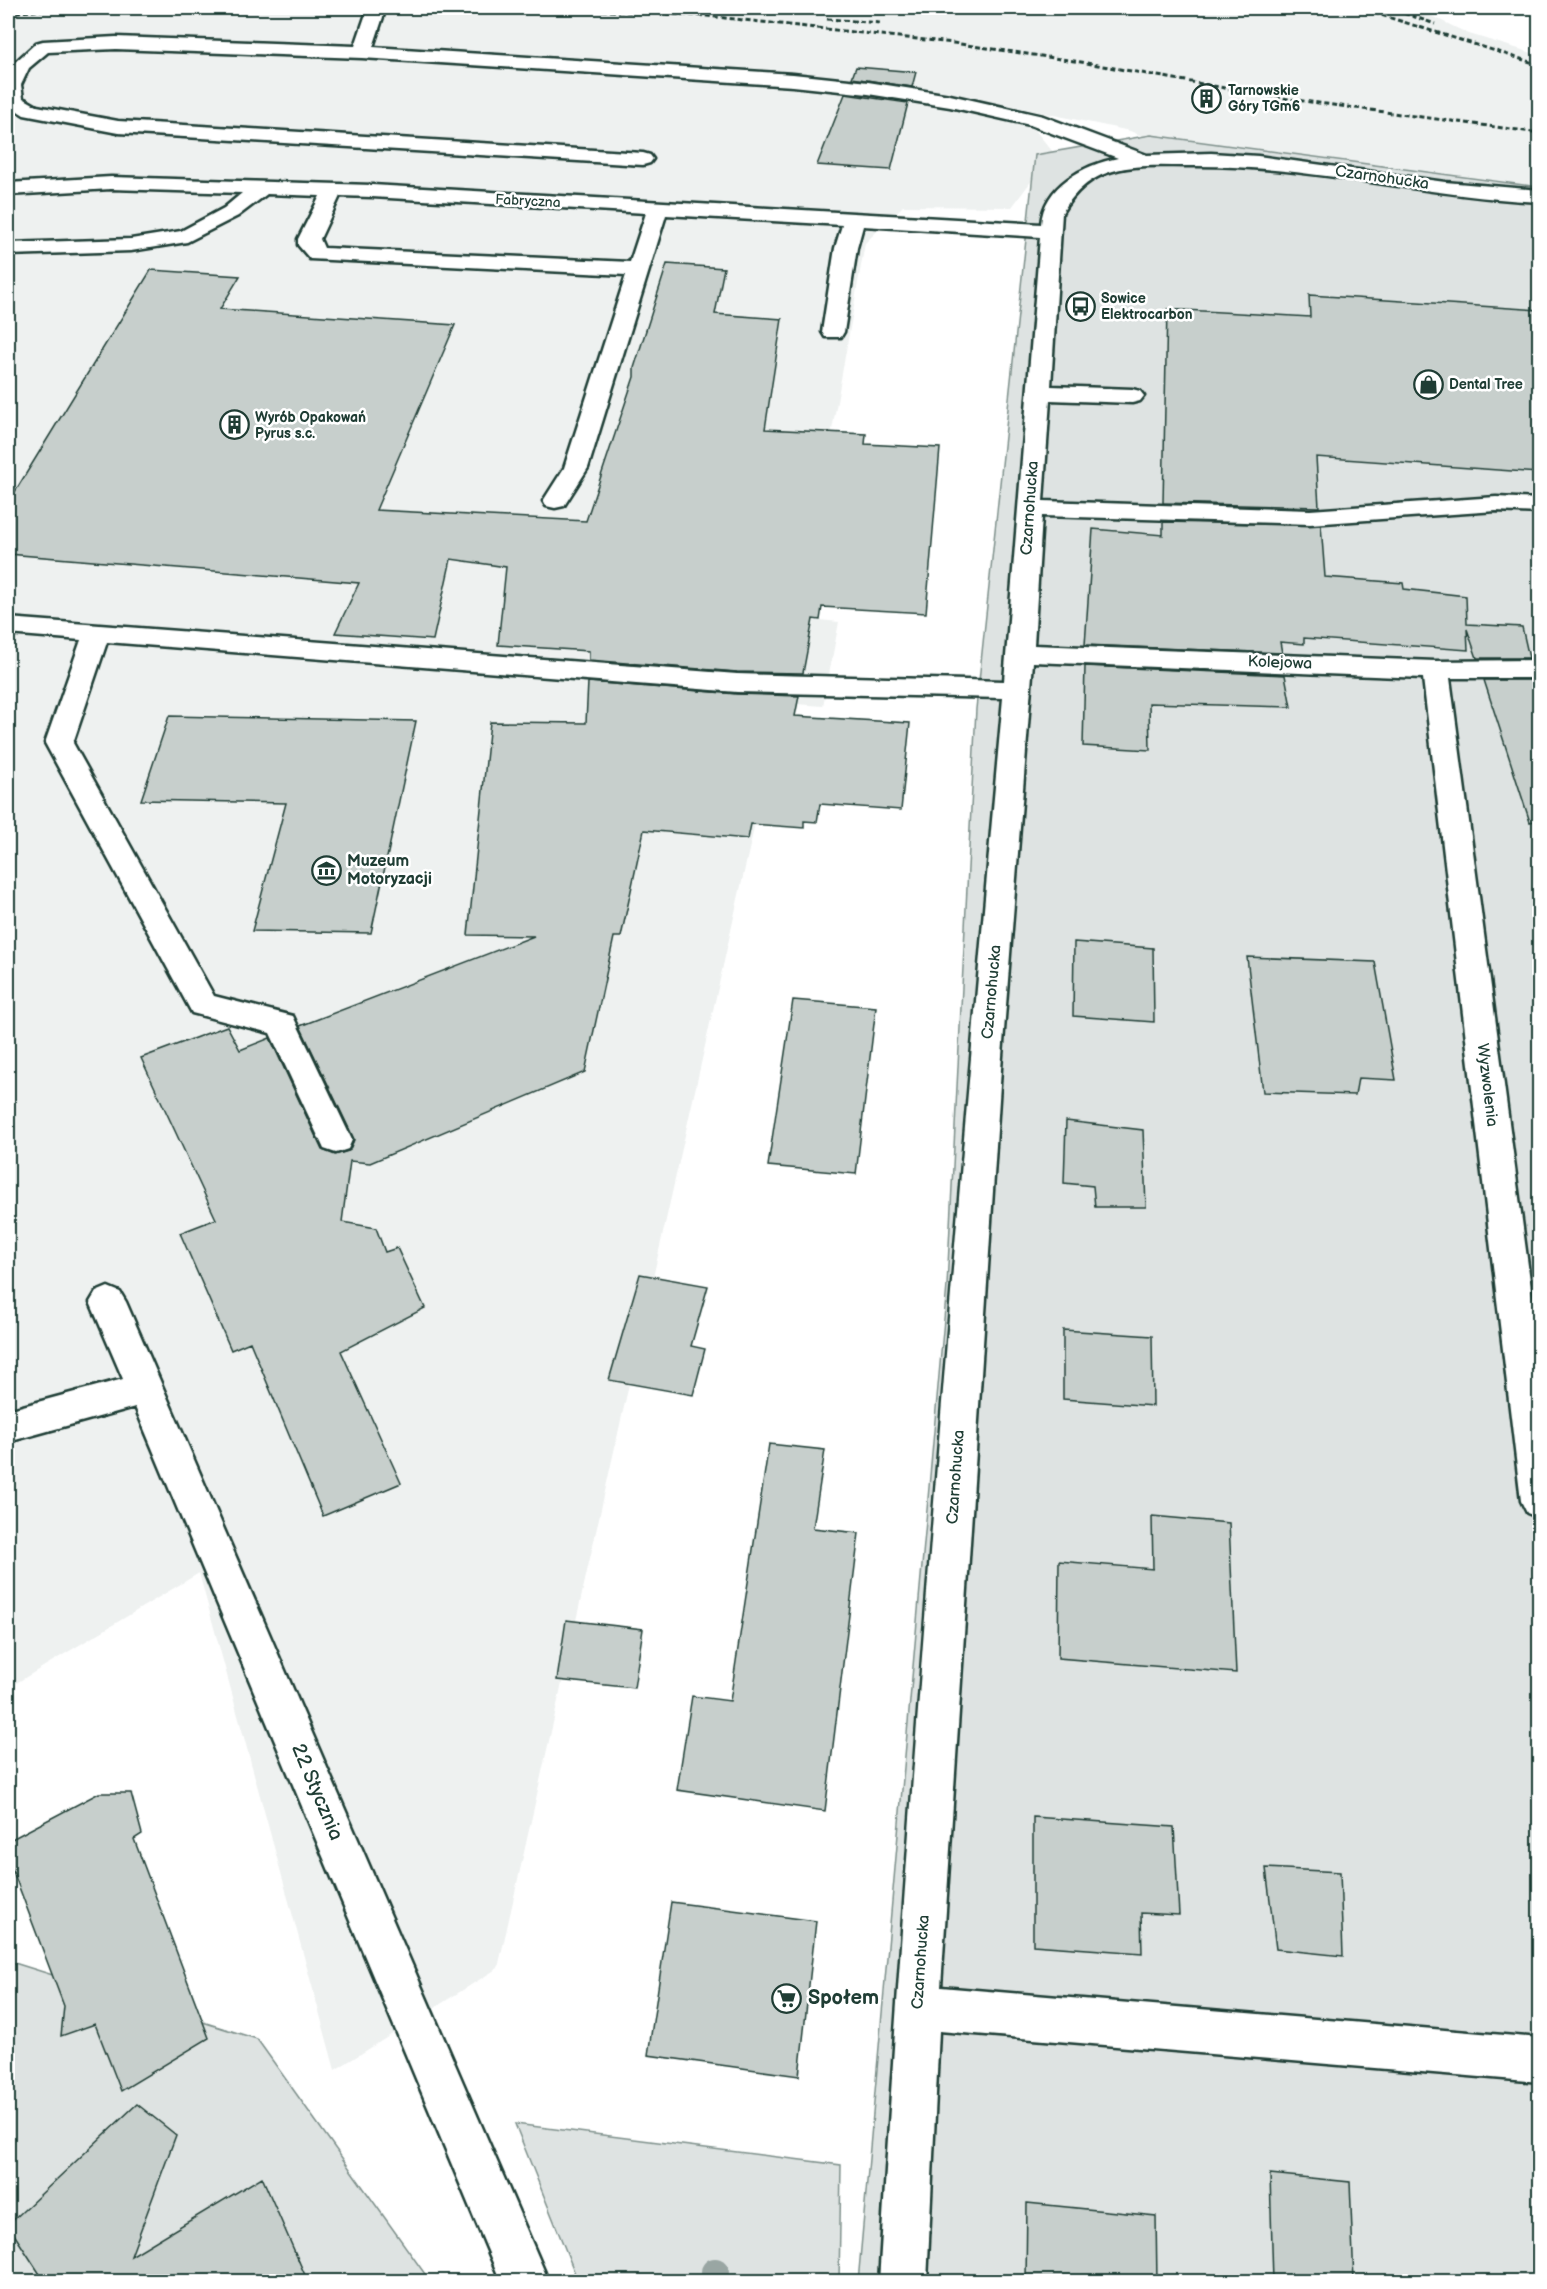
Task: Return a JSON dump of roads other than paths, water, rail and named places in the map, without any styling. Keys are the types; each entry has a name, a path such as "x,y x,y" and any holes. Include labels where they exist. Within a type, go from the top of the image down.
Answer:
{"street":[{"path":"362,52 378,8"},
{"path":"643,159 118,127 31,111 14,101 11,85 21,65 43,47 116,43 362,52 793,80 868,88 950,101 1036,120 1144,161"},
{"name":"Czarnohucka","path":"903,2282 918,2007 984,1081 1020,653 1052,213 1064,191 1093,171 1144,161 1207,158 1272,162 1486,192 1539,195"},
{"name":"Fabryczna","path":"8,189 111,183 333,190 1049,231"},
{"path":"8,249 131,245 187,236 231,212 262,188"},
{"path":"333,190 309,239 309,245 318,254 640,269"},
{"path":"555,501 576,468 658,208"},
{"path":"833,332 846,248 854,220"},
{"path":"1038,393 1132,396"},
{"path":"1030,508 1310,517 1496,504 1539,506"},
{"path":"8,626 737,683 1017,690"},
{"path":"97,633 59,743 204,1005 282,1024 336,1140"},
{"name":"Kolejowa","path":"1020,653 1435,670 1539,669"},
{"name":"Wyzwolenia","path":"1435,670 1539,1501"},
{"name":"22 Stycznia","path":"108,1302 525,2282"},
{"path":"8,1426 144,1389"},
{"path":"918,2007 1539,2060"}],"railway":[{"path":"8,13 65,8"},
{"path":"562,8 707,16 953,43 1081,62 1274,97 1540,133"},
{"path":"1359,8 1540,65"},
{"path":"1389,8 1435,24"},
{"path":"827,19 881,23"}],"place":[{"name":"Tarnowskie Góry TGm6","path":"1207,98"},
{"name":"Sowice Elektrocarbon","path":"1080,306"},
{"name":"Dental Tree","path":"1428,384"},
{"name":"Wyrób Opakowań Pyrus s.c.","path":"234,425"},
{"name":"Muzeum Motoryzacji","path":"326,870"},
{"name":"Społem","path":"787,1998"}]}
